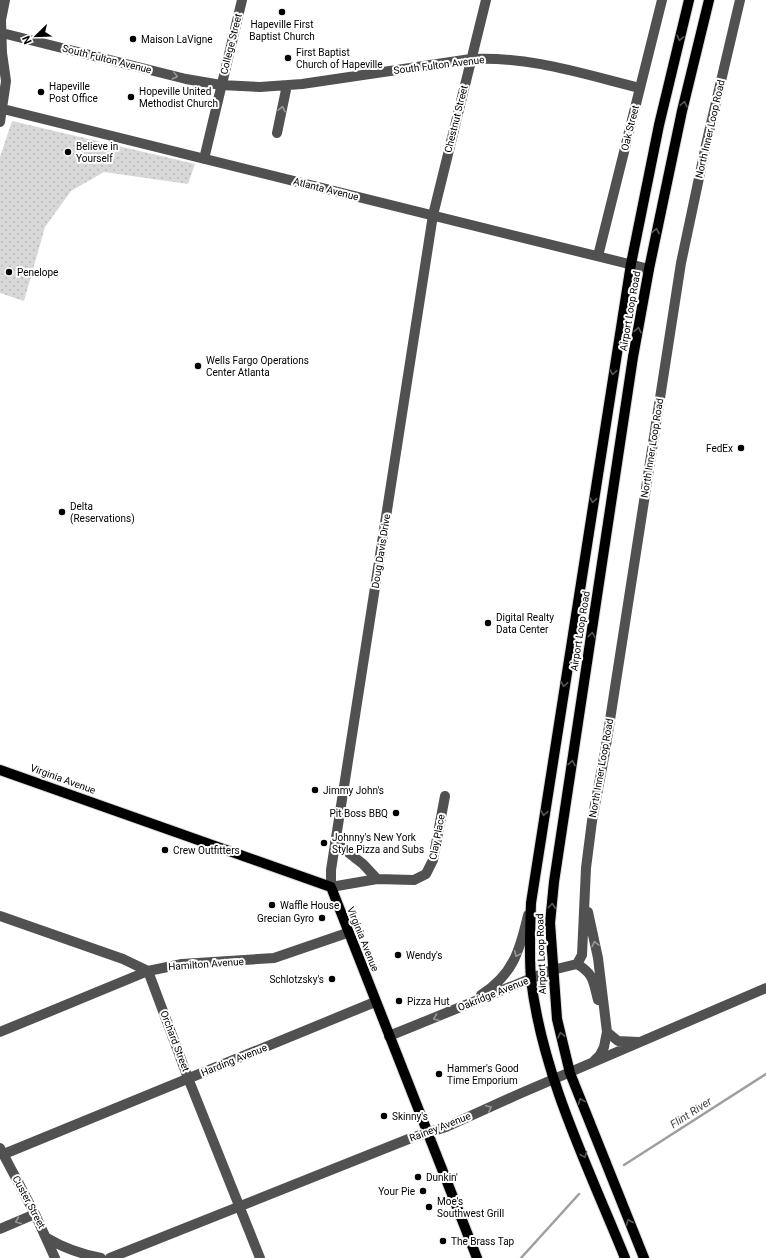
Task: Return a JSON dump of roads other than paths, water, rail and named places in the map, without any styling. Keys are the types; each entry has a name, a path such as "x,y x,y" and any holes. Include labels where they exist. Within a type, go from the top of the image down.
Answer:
{"main road":[{"name":"Airport Loop Road","path":"625,1258 553,1080 542,1040 531,979 530,903 631,264 659,125 690,0"},
{"name":"Airport Loop Road","path":"644,1258 570,1073 557,1019 552,970 550,923 554,882 632,365 649,269 680,118 709,0"},
{"name":"Virginia Avenue","path":"0,770 331,887 474,1257"}],"street":[{"path":"0,122 6,81 2,53 1,20 5,0"},
{"name":"College Street","path":"204,159 242,0"},
{"name":"Chestnut Street","path":"433,215 486,0"},
{"name":"Oak Street","path":"598,256 662,0"},
{"name":"North Inner Loop Road","path":"606,1032 592,975 577,964 582,955 586,868 592,821 605,752 681,263 704,153 740,0"},
{"name":"South Fulton Avenue","path":"2,33 186,78 221,85 260,87 287,85 471,59 499,58 525,60 640,88"},
{"path":"276,134 287,85"},
{"name":"Atlanta Avenue","path":"3,109 649,269"},
{"name":"Doug Davis Drive","path":"331,887 330,876 433,215"},
{"name":"Clay Place","path":"331,887 377,879 414,880 426,874 433,860 445,796"},
{"path":"336,842 377,879"},
{"name":"North Inner Loop Road","path":"585,900 598,958 606,1032 604,1047 600,1055 590,1064"},
{"name":"Airport Loop Road","path":"460,1008 491,988 510,968 522,943 530,903"},
{"path":"0,916 122,960 148,971"},
{"name":"Hamilton Avenue","path":"0,1032 148,971 182,964 274,958 348,933"},
{"name":"Oakridge Avenue","path":"389,1036 552,970 577,964"},
{"name":"Orchard Street","path":"148,971 188,1078 260,1258"},
{"name":"Rainey Avenue","path":"110,1258 427,1133 446,1127 766,988"},
{"name":"Harding Avenue","path":"2,1151 188,1078 375,1002"},
{"path":"606,1032 618,1041 641,1042"},
{"name":"Custer Street","path":"2,1151 47,1238 55,1258"},
{"path":"0,1229 35,1214"},
{"path":"47,1238 61,1247 80,1254 101,1258"}],"waterway":[{"name":"Flint River","path":"624,1165 766,1074"},
{"name":"Flint River","path":"521,1258 579,1194"}],"place":[{"name":"Hapeville First Baptist Church","path":"282,12"},
{"name":"Maison LaVigne","path":"133,39"},
{"name":"First Baptist Church of Hapeville","path":"288,58"},
{"name":"Hapeville Post Office","path":"41,92"},
{"name":"Hopeville United Methodist Church","path":"131,97"},
{"name":"Believe in Yourself","path":"68,152"},
{"name":"Penelope","path":"9,272"},
{"name":"Wells Fargo Operations Center Atlanta","path":"198,366"},
{"name":"FedEx","path":"741,448"},
{"name":"Delta (Reservations)","path":"62,512"},
{"name":"Digital Realty Data Center","path":"488,623"},
{"name":"Jimmy John's","path":"315,790"},
{"name":"Pit Boss BBQ","path":"396,813"},
{"name":"Johnny's New York Style Pizza and Subs","path":"324,843"},
{"name":"Crew Outfitters","path":"165,850"},
{"name":"Waffle House","path":"272,905"},
{"name":"Grecian Gyro","path":"322,918"},
{"name":"Wendy's","path":"398,955"},
{"name":"Schlotzsky's","path":"332,979"},
{"name":"Pizza Hut","path":"399,1001"},
{"name":"Hammer's Good Time Emporium","path":"439,1074"},
{"name":"Skinny's","path":"384,1116"},
{"name":"Dunkin'","path":"418,1177"},
{"name":"Your Pie","path":"423,1191"},
{"name":"Moe's Southwest Grill","path":"429,1207"},
{"name":"The Brass Tap","path":"443,1241"}]}
